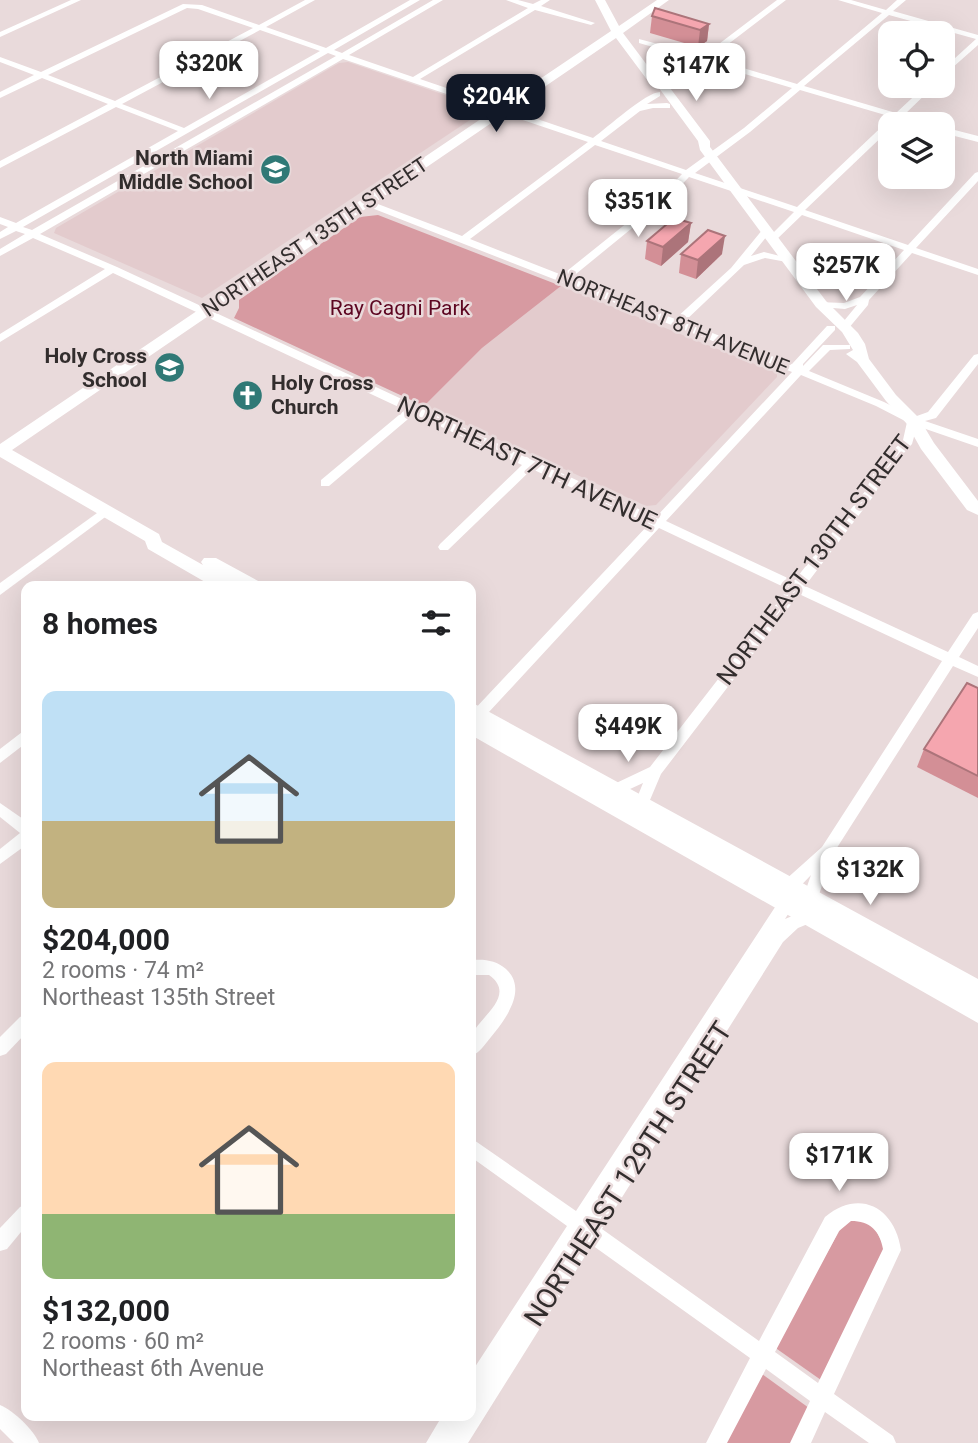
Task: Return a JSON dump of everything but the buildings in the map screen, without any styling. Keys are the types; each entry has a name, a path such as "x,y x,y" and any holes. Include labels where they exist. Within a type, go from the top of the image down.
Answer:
{"main road":[{"path":"600,0 617,32 667,106 693,142 706,148"},
{"name":"NORTHEAST 135TH STREET","path":"0,450 664,0"},
{"path":"606,13 640,17"},
{"path":"594,47 612,45 629,49"},
{"path":"654,85 663,86 735,189 821,304 825,319 838,327 862,351 862,359"},
{"path":"758,244 777,245"},
{"path":"838,327 846,347 862,359 891,398 913,421 927,445 975,508 974,517 978,523"},
{"path":"0,450 104,512 153,538 165,537 244,581"},
{"path":"153,538 154,545 209,581"},
{"path":"476,718 642,803 810,907 843,916"},
{"path":"476,719 746,880 843,916 978,991"},
{"path":"746,880 789,895 810,907 978,1013"}],"street":[{"path":"0,35 77,0"},
{"path":"0,165 311,0"},
{"path":"0,236 416,0"},
{"path":"0,253 439,0"},
{"path":"510,0 590,23"},
{"path":"415,79 546,0"},
{"path":"464,239 636,110 648,98 654,85 671,84 782,0"},
{"path":"842,0 978,39 955,62"},
{"path":"706,148 736,138 902,0"},
{"path":"0,95 187,3 504,108 978,272"},
{"path":"642,41 885,112"},
{"path":"0,59 185,131"},
{"path":"272,83 287,88"},
{"path":"902,112 917,98"},
{"path":"636,110 653,105 667,106"},
{"path":"955,134 978,141"},
{"path":"742,262 764,255 777,245 800,211 878,135"},
{"path":"564,279 666,195 688,173 706,148 736,138"},
{"path":"821,304 845,306 864,299 978,174"},
{"path":"104,177 121,184"},
{"name":"NORTHEAST 8TH AVENUE","path":"367,203 880,404 913,421 944,429 978,443"},
{"name":"NORTHEAST 7TH AVENUE","path":"0,220 113,269 978,672"},
{"path":"677,323 758,244"},
{"path":"0,339 113,269"},
{"path":"799,372 797,363 864,303 864,299"},
{"path":"476,714 799,372 807,368 827,347 846,347"},
{"name":"NORTHEAST 130TH STREET","path":"642,803 655,771 860,506 879,473 908,441 913,421 932,415 978,357"},
{"path":"325,483 412,410"},
{"path":"444,547 529,465"},
{"path":"0,590 104,512"},
{"name":"NORTHEAST 129TH STREET","path":"476,1409 788,895 827,851 978,617"},
{"path":"0,757 21,739"},
{"name":"NORTHEAST 130TH STREET","path":"617,789 655,771"},
{"path":"0,809 21,825"},
{"path":"0,858 21,840"},
{"name":"NORTHEAST 129TH STREET","path":"476,1383 584,1228 777,937 810,907 827,851"},
{"path":"476,968 497,971 506,980 509,993 501,1009 476,1042"},
{"path":"0,1048 21,1027"},
{"path":"476,1151 886,1443"},
{"path":"716,1443 832,1224 839,1216 856,1210 877,1219 890,1233 892,1250 800,1443"},
{"path":"0,1241 21,1218"},
{"path":"0,1415 29,1443"},
{"path":"436,1443 451,1421"},
{"name":"NORTHEAST 129TH STREET","path":"456,1443 469,1421"}],"shaded area":[{"name":"North Miami Middle School","path":"348,62 480,107 482,112 202,298 54,233 56,228 339,63"},
{"path":"561,286 777,373 777,377 656,505 646,506 424,406 482,348"}],"green space":[{"name":"Ray Cagni Park","path":"378,215 561,286 482,348 424,406 234,318 239,308 239,300 360,217"},
{"path":"846,1219 872,1222 886,1251 821,1380 777,1349 777,1342"},
{"path":"762,1374 809,1408 794,1443 722,1443"}],"place":[{"name":"North Miami Middle School","path":"276,170"},
{"name":"Holy Cross School","path":"170,368"},
{"name":"Holy Cross Church","path":"248,395"}]}
